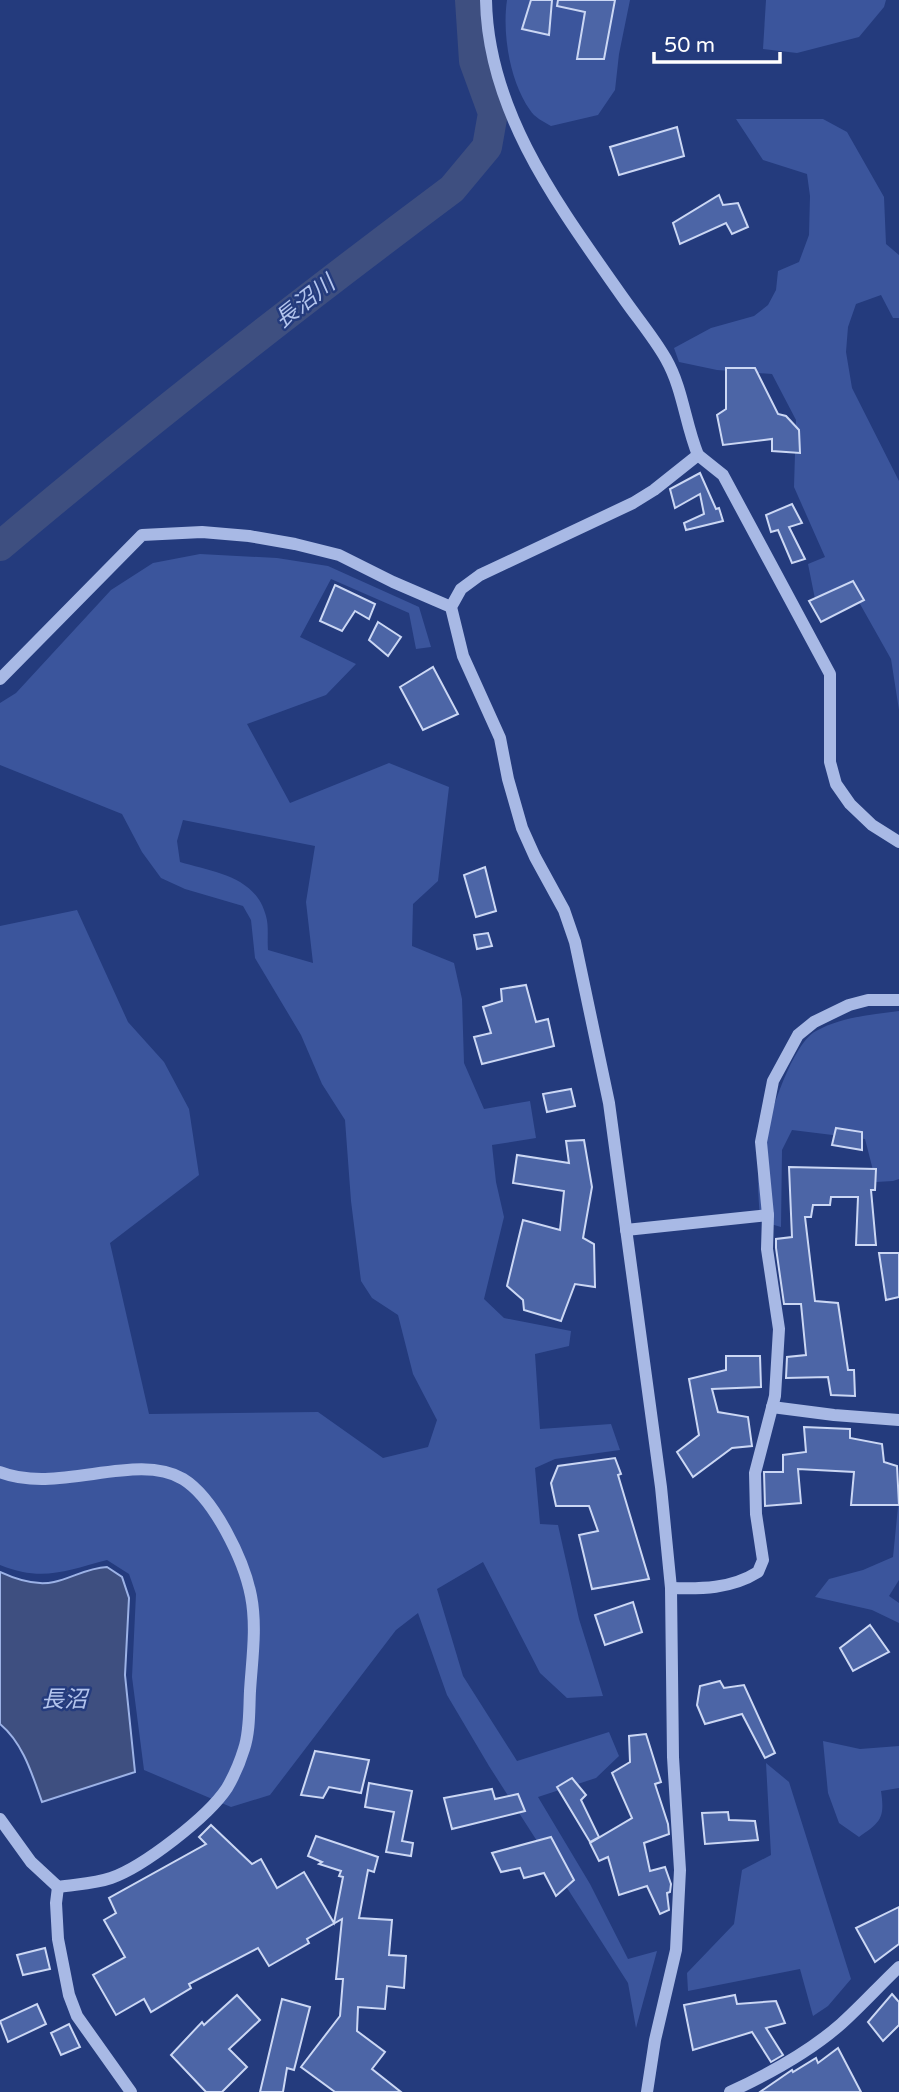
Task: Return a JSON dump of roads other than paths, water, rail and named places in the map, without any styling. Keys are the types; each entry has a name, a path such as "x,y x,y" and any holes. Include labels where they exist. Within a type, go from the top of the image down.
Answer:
{"street":[{"path":"486,0 486,22 498,78 522,139 556,202 666,360 684,400 687,421 698,455 723,475 830,674 830,762 836,784 850,804 872,825 899,842"},
{"path":"647,2092 655,2040 676,1950 680,1870 673,1757 671,1588 661,1487 609,1103 575,942 564,911 522,828 500,738 463,656 451,607 461,589 480,575 633,503 698,455"},
{"path":"0,678 142,536 202,533 248,536 295,544 338,555 451,607"},
{"path":"671,1588 709,1589 738,1582 758,1572 763,1560 756,1514 755,1473 775,1395 779,1329 767,1249 768,1215 761,1142 773,1081 798,1035 814,1022 849,1005 868,1000 899,1000"},
{"path":"626,1230 768,1215"},
{"path":"772,1407 899,1420"},
{"path":"0,1472 32,1480 55,1480 139,1469 156,1470 182,1478 203,1496 242,1564 251,1597 254,1639 245,1747 227,1787 199,1820 123,1873 95,1883 58,1887 31,1862 0,1819"},
{"path":"58,1887 55,1903 58,1939 69,1995 77,2016 131,2092"},
{"path":"730,2092 787,2063 816,2044 840,2025 899,1967"}],"water":[{"name":"長沼","path":"107,1567 122,1577 129,1598 125,1675 135,1772 42,1802 21,1750 0,1724 0,1572 26,1581 47,1583"}],"waterway":[{"name":"長沼川","path":"0,546 223,364 452,189 487,147 493,113 474,61 470,0"}]}
